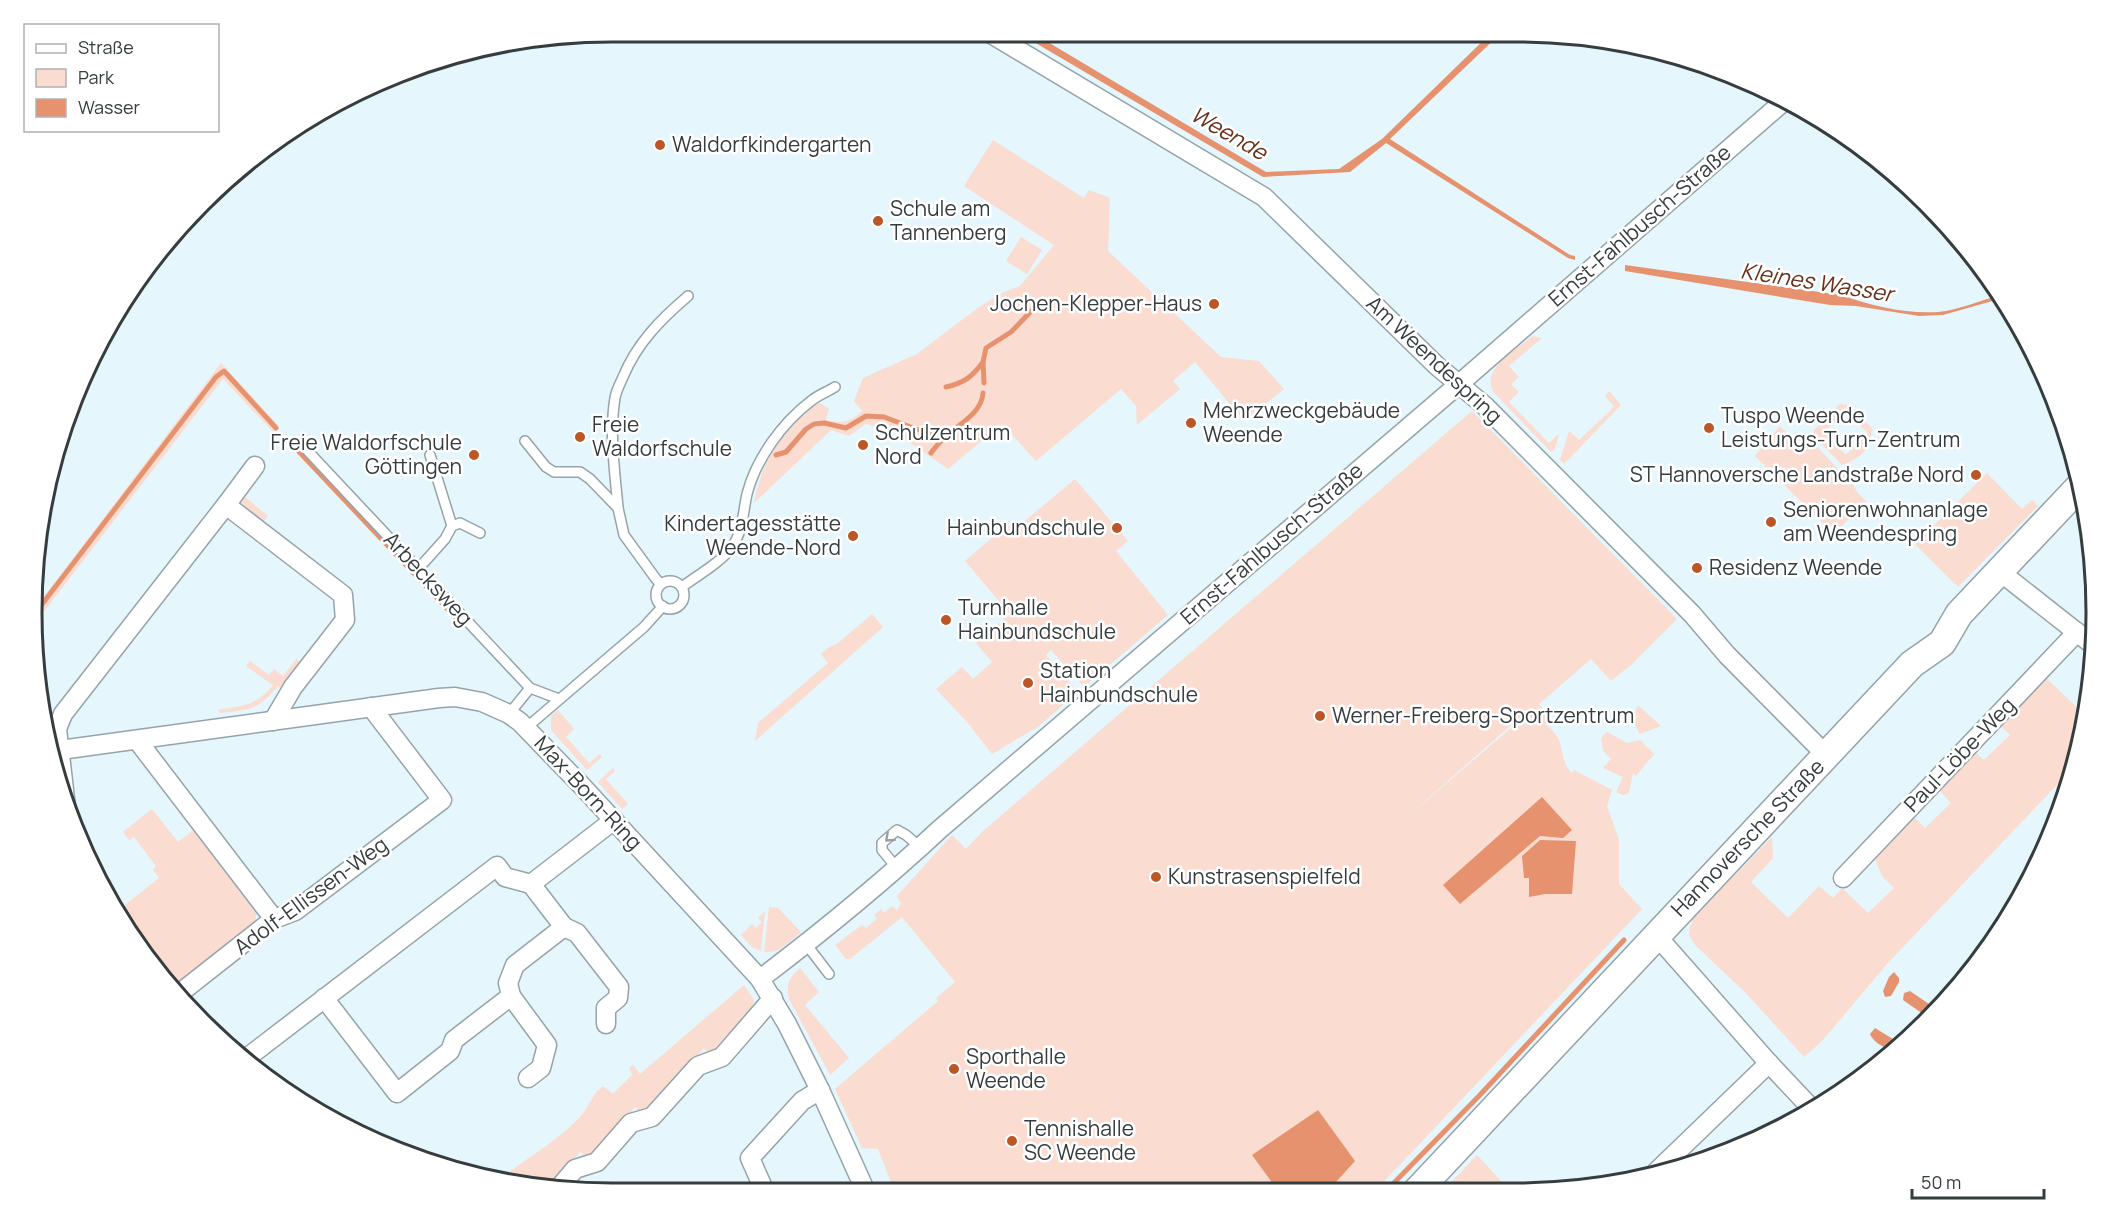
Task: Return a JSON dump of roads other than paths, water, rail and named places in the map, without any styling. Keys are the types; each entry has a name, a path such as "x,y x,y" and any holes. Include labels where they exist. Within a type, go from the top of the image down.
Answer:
{"street":[{"name":"Am Weendespring","path":"1005,42 1264,197 1437,366 1485,406 1670,592 1727,655 1827,756"},
{"name":"Ernst-Fahlbusch-Straße","path":"760,979 810,941 897,868 1778,106"},
{"path":"56,738 63,714 255,466"},
{"name":"Hannoversche Straße","path":"1424,1183 1912,664 1942,643 1959,614 2073,493"},
{"path":"226,505 343,595 345,620 293,687 273,721"},
{"path":"1999,572 2085,639"},
{"name":"Paul-Löbe-Weg","path":"1843,878 2077,632"},
{"name":"Max-Born-Ring","path":"59,750 439,698 455,697 482,702 509,714 614,820 760,979 773,998 820,1090 862,1183"},
{"name":"Adolf-Ellissen-Weg","path":"184,989 274,919 295,911 442,800 372,707"},
{"path":"137,740 274,919"},
{"path":"531,884 614,820"},
{"path":"252,1054 497,866 505,878 531,884 564,927 577,933 619,987 618,998 606,1008 606,1024"},
{"path":"528,1078 541,1068 547,1045 511,996 508,983 515,965 564,927"},
{"path":"1656,935 1769,1064 1807,1103"},
{"path":"324,998 396,1093 450,1051 454,1040 511,996"},
{"path":"565,1181 575,1168 597,1161 631,1123 652,1117 698,1066 722,1057 773,998"},
{"path":"1665,1163 1769,1064"},
{"path":"761,1183 750,1158 802,1101 820,1090"}],"lane":[{"path":"661,584 624,535 618,508 612,432 615,396 629,361 648,334 664,316 688,296"},
{"path":"682,587 732,547 741,526 747,494 754,474 776,437 812,400 835,387"},
{"path":"525,441 546,467 554,472 580,472 618,508"},
{"name":"Arbecksweg","path":"305,448 530,688 559,699"},
{"path":"430,455 452,526"},
{"path":"419,568 445,539 452,526 460,523 480,533"},
{"path":"667,581 676,582 682,587 684,599 674,608 663,606 657,597 661,584 667,581"},
{"path":"525,728 644,627 663,606"},
{"path":"509,714 530,688"},
{"path":"897,868 882,850 882,843 897,830 920,847"},
{"path":"810,941 829,974"}],"water":[{"path":"1034,42 1048,42 1266,172 1339,169 1382,139 1482,42 1492,42 1390,139 1570,255 1575,256 1575,260 1568,258 1386,143 1350,172 1263,177"},
{"path":"1625,265 1841,295 1876,306 1914,312 1946,311 1991,298 1993,301 1943,315 1919,316 1856,306 1830,305 1625,271"},
{"path":"1542,797 1572,830 1563,838 1540,836 1460,904 1443,885"},
{"path":"1540,840 1576,841 1572,894 1545,894 1529,897 1529,878 1524,878 1522,856"},
{"path":"1894,972 1899,982 1891,996 1885,997 1883,991 1889,977"},
{"path":"1910,991 1929,1004 1922,1013 1903,1000 1904,993"},
{"path":"1875,1028 1893,1040 1885,1047 1870,1034"},
{"path":"1318,1110 1355,1161 1335,1183 1272,1183 1252,1155"}],"waterway":[{"path":"984,383 983,362 986,348 1011,332 1037,305"},
{"path":"946,387 967,379 983,362"},
{"path":"42,604 216,377 224,371 276,428"},
{"path":"931,453 945,437 974,413 982,400 983,393"},
{"path":"776,455 786,452 806,429 814,424 824,423 846,428 866,416 884,417 943,439"},
{"path":"287,439 456,618"},
{"path":"1394,1183 1479,1096 1624,940"}],"place":[{"name":"Waldorfkindergarten","path":"660,145"},
{"name":"Schule am Tannenberg","path":"878,221"},
{"name":"Jochen-Klepper-Haus","path":"1214,304"},
{"name":"Mehrzweckgebäude Weende","path":"1191,423"},
{"name":"Tuspo Weende Leistungs-Turn-Zentrum","path":"1709,428"},
{"name":"Freie Waldorfschule","path":"580,437"},
{"name":"Schulzentrum Nord","path":"863,445"},
{"name":"Freie Waldorfschule Göttingen","path":"474,455"},
{"name":"ST Hannoversche Landstraße Nord","path":"1976,475"},
{"name":"Seniorenwohnanlage am Weendespring","path":"1771,522"},
{"name":"Hainbundschule","path":"1117,528"},
{"name":"Kindertagesstätte Weende-Nord","path":"853,536"},
{"name":"Residenz Weende","path":"1697,568"},
{"name":"Turnhalle Hainbundschule","path":"946,620"},
{"name":"Station Hainbundschule","path":"1028,683"},
{"name":"Werner-Freiberg-Sportzentrum","path":"1320,716"},
{"name":"Kunstrasenspielfeld","path":"1156,877"},
{"name":"Sporthalle Weende","path":"954,1069"},
{"name":"Tennishalle SC Weende","path":"1012,1141"}],"water label":[{"name":"Weende","path":"1229,133"},
{"name":"Kleines Wasser","path":"1817,282"}]}
